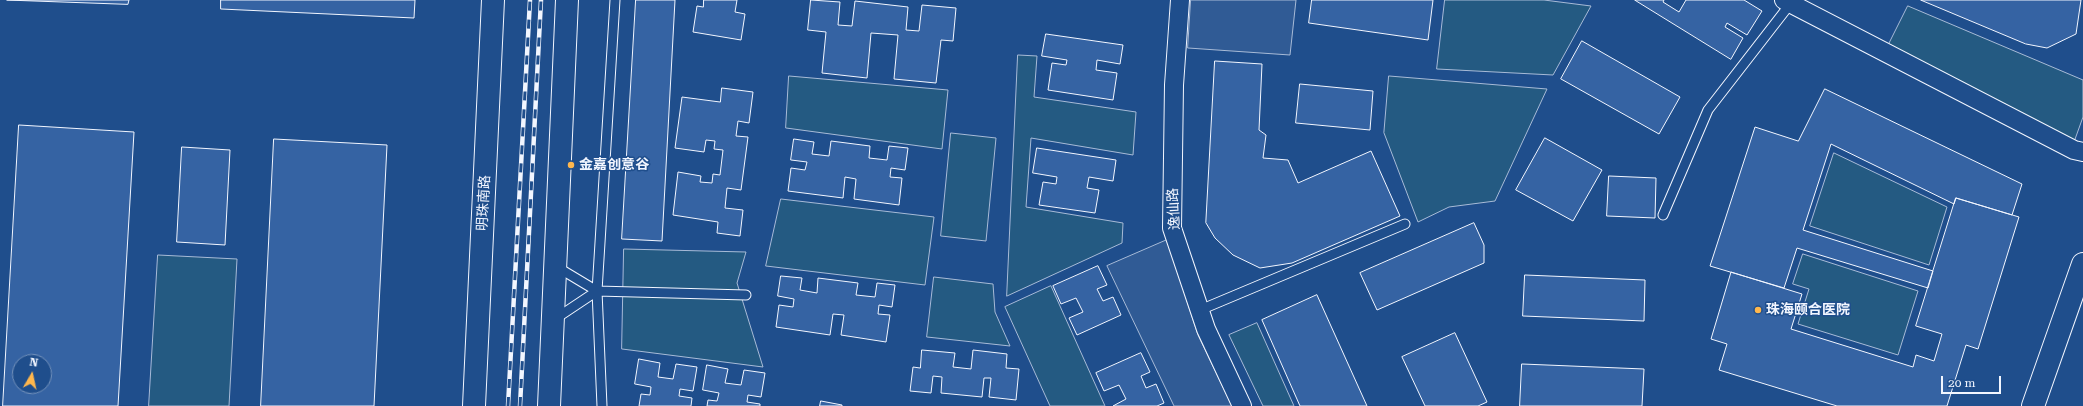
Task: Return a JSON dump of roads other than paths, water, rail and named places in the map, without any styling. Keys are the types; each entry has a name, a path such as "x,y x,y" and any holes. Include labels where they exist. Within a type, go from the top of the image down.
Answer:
{"main road":[{"name":"明珠南路","path":"474,406 493,0"},
{"path":"549,406 567,0"},
{"path":"2033,406 2083,264"}],"street":[{"name":"逸仙路","path":"1180,0 1174,85 1172,228 1206,329 1242,406"},
{"path":"1788,2 2074,150 2083,152"}],"lane":[{"path":"602,406 597,291 615,0"},
{"path":"1663,215 1708,110 1788,2"},
{"path":"1200,310 1405,224"},
{"path":"556,267 597,291 746,295"},
{"path":"553,320 597,291"}],"railway":[{"path":"508,406 530,0"},
{"path":"520,406 541,0"}],"place":[{"name":"金嘉创意谷","path":"571,165"},
{"name":"珠海颐合医院","path":"1758,310"}]}
